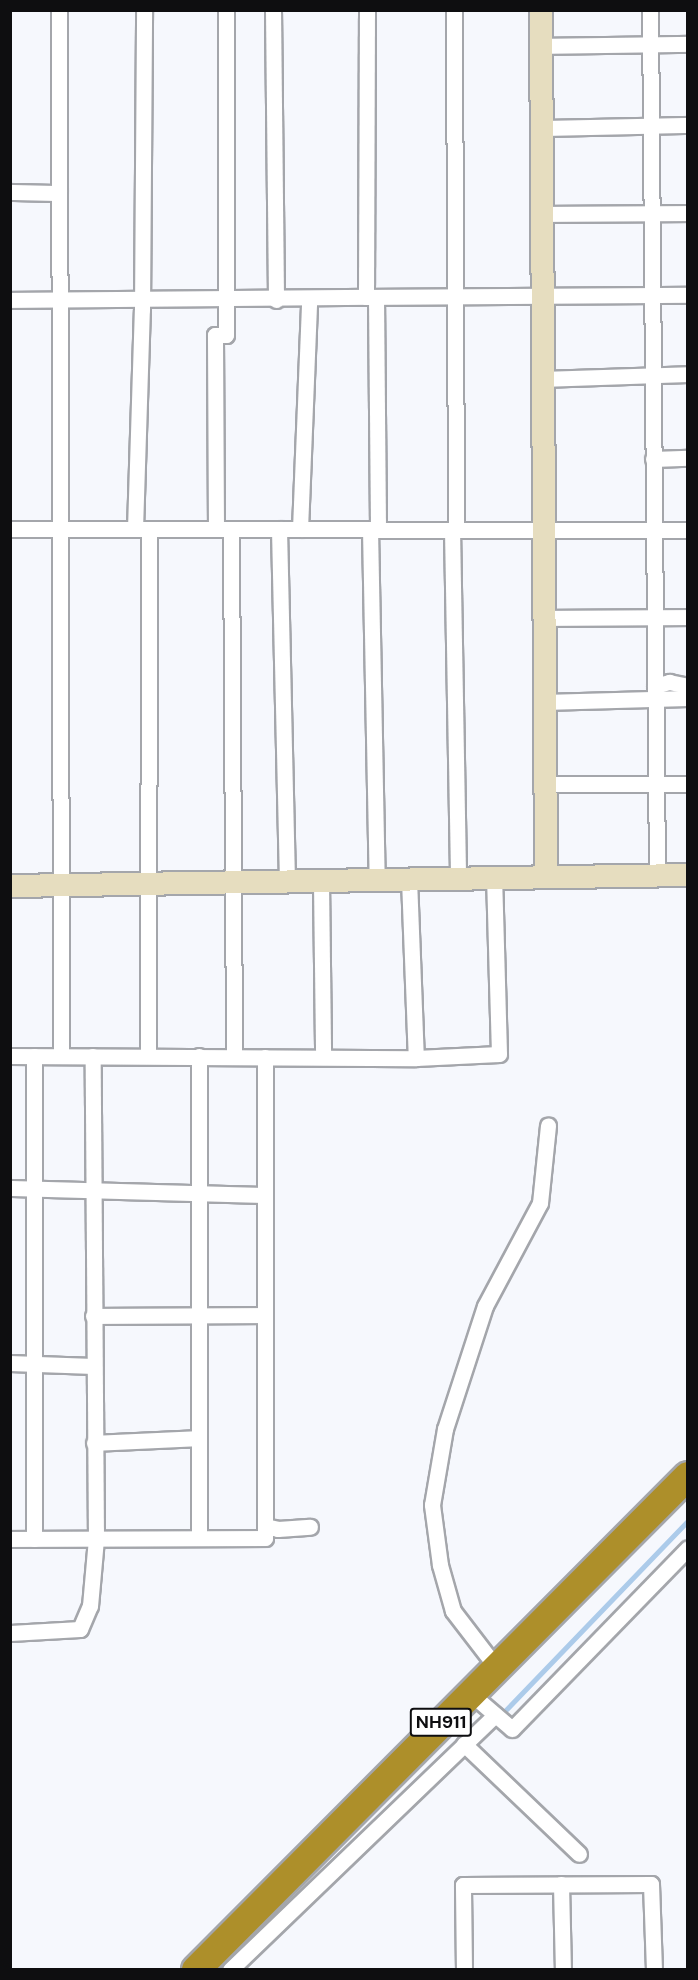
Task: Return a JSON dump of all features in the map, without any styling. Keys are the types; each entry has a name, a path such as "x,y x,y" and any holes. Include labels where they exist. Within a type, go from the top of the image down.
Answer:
{"highway":[{"name":"NH911","path":"196,1970 687,1476"}],"street":[{"path":"59,10 61,1056"},
{"path":"144,10 142,529 149,885 148,1056"},
{"path":"226,10 226,335 215,335 223,529 234,1057"},
{"path":"273,10 276,300"},
{"path":"367,10 377,880"},
{"path":"454,10 454,530 458,878"},
{"path":"541,10 539,128 542,214 541,530 546,876"},
{"path":"650,10 649,212 657,875"},
{"path":"540,46 687,44"},
{"path":"539,128 687,124"},
{"path":"10,192 60,193"},
{"path":"542,214 687,213"},
{"path":"10,300 309,301 371,297 687,295"},
{"path":"300,529 309,301"},
{"path":"541,379 687,374"},
{"path":"653,459 687,458"},
{"path":"10,529 687,530"},
{"path":"279,529 287,882"},
{"path":"542,618 687,617"},
{"path":"655,692 669,682 687,686"},
{"path":"543,702 655,692 687,698"},
{"path":"544,784 687,784"},
{"path":"10,886 687,875"},
{"path":"10,1056 416,1058 499,1054 494,877"},
{"path":"409,879 416,1058"},
{"path":"321,882 323,1057"},
{"path":"34,1056 32,1364 34,1539"},
{"path":"10,1633 80,1629 90,1606 96,1539 93,1366 93,1056"},
{"path":"199,1056 199,1539"},
{"path":"10,1539 265,1538 265,1057"},
{"path":"496,1667 453,1611 440,1565 432,1505 445,1429 485,1306 540,1203 548,1125"},
{"path":"10,1188 265,1195"},
{"path":"93,1316 265,1315"},
{"path":"10,1364 93,1366"},
{"path":"94,1443 199,1438"},
{"path":"265,1526 278,1529 310,1527"},
{"path":"470,1693 512,1730 687,1548"},
{"path":"230,1970 495,1715"},
{"path":"464,1744 579,1854"},
{"path":"561,1884 563,1970"},
{"path":"464,1970 463,1885 561,1884 651,1884 654,1970"}],"waterway":[{"path":"501,1715 688,1521"}]}
